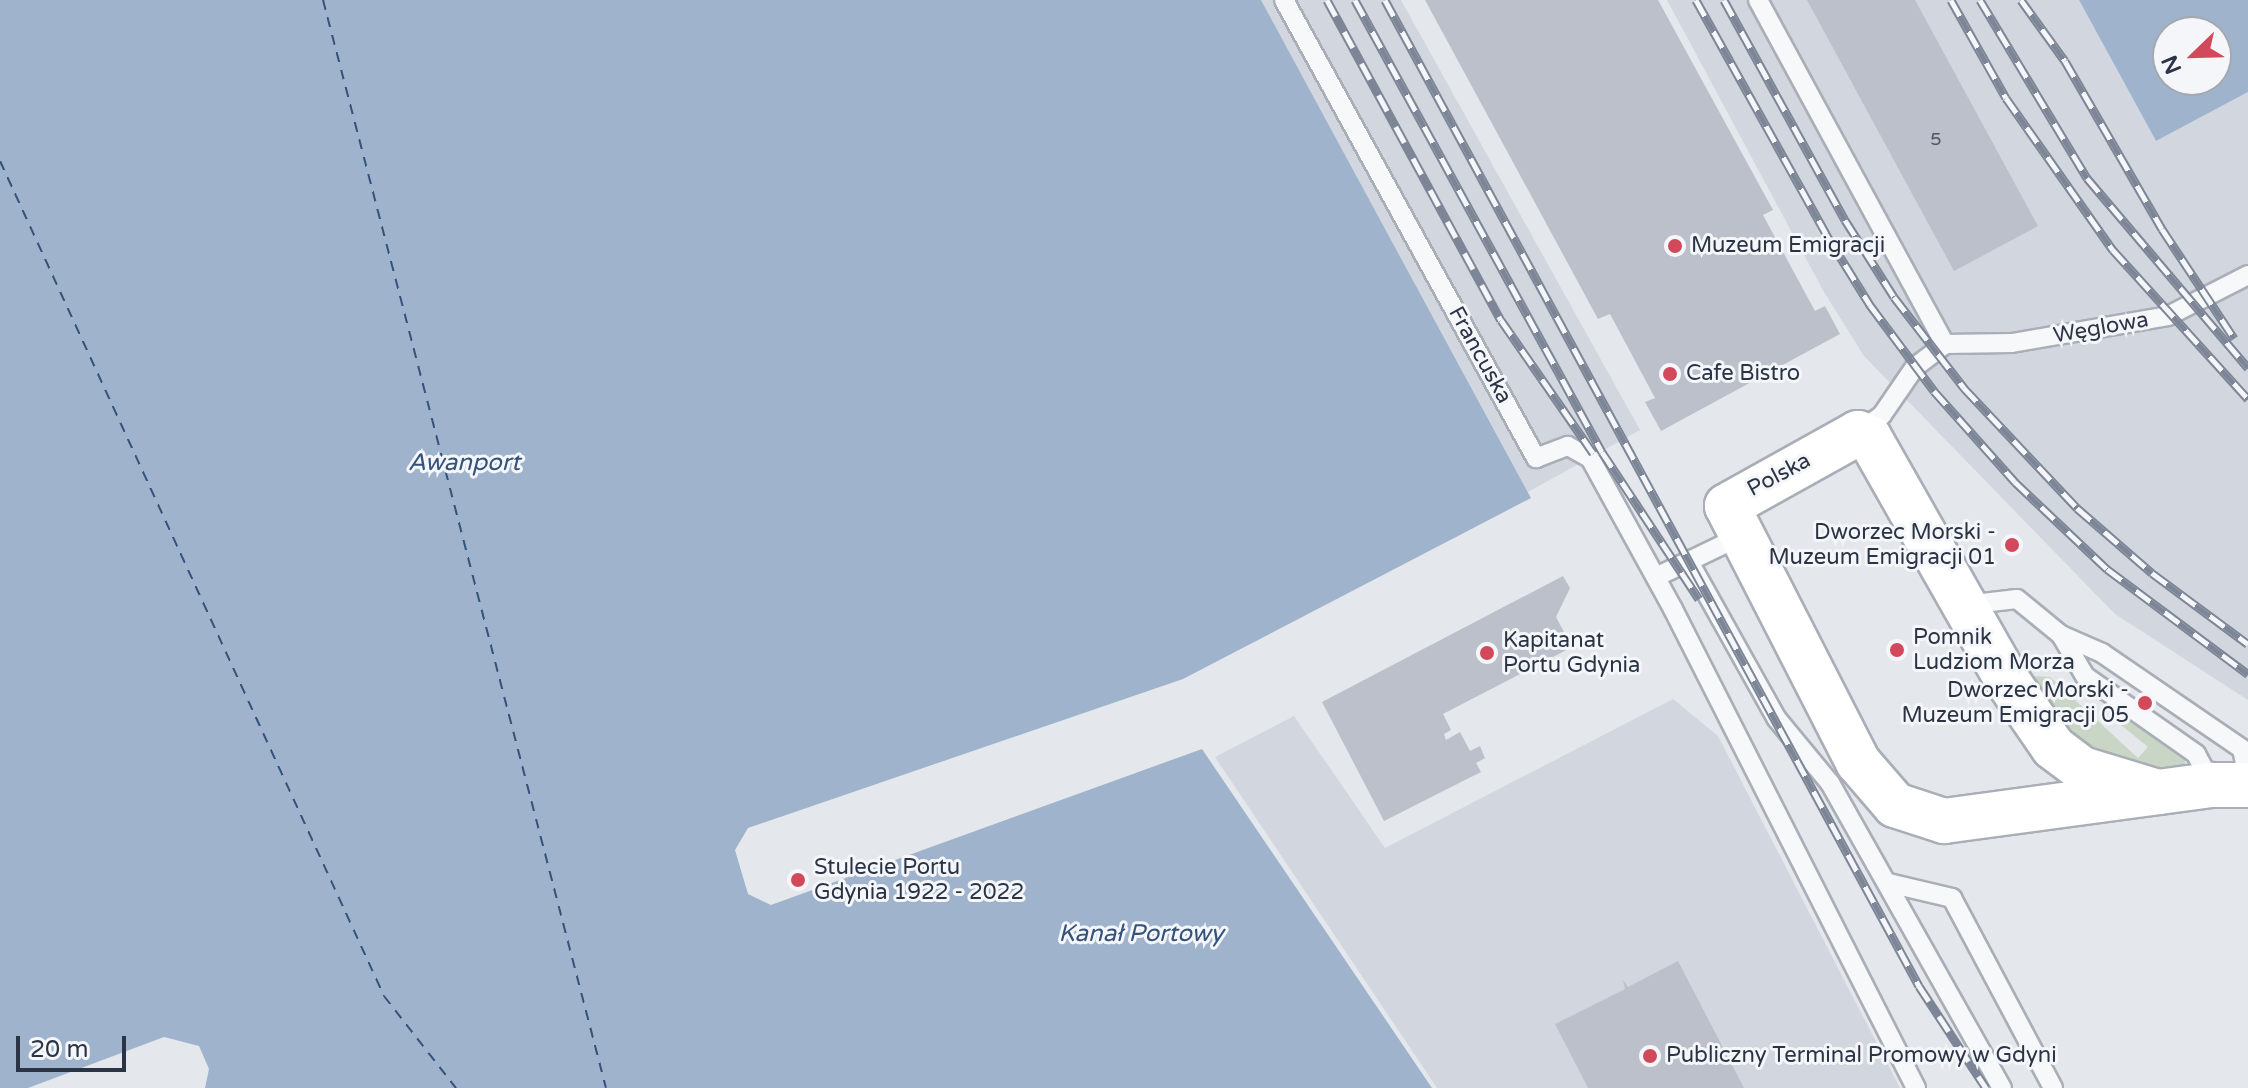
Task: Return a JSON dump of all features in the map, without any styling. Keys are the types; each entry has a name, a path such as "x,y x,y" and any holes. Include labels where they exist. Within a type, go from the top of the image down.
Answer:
{"highway":[{"name":"Polska","path":"2158,792 2082,769 2053,747 2029,718 1878,451 1858,433 1735,498 1727,506 1739,537 1876,789 1918,817 1944,821 2236,783"}],"lane":[{"name":"Francuska","path":"1284,0 1536,458 1568,446 1590,458 1656,577"},
{"path":"1758,0 1945,344 1915,367 1882,415 1858,433"},
{"name":"Węglowa","path":"1945,344 2012,343 2168,316 2248,275"},
{"path":"1739,537 1656,577 1916,1088"},
{"path":"1688,560 1777,719 1830,783 2002,1088"},
{"path":"1965,605 2017,599 2061,635 2102,653 2242,749 2236,783 2085,676 2061,635"},
{"path":"1826,701 1830,783"},
{"path":"1889,883 1952,898 2053,1088"}],"shaded area":[{"path":"1261,0 1401,0 1640,430 1528,492"},
{"path":"1667,0 2079,0 2156,141 2248,92 2248,700 2115,614 1864,356 1824,292"},
{"path":"1673,699 1718,736 1900,1088 1437,1088 1215,757 1294,716 1385,848"}],"green space":[{"path":"2032,676 2050,677 2138,758 2148,747 2110,716 2114,710 2185,760 2186,767 2145,769 2097,757 2051,715"}],"water":[{"name":"Awanport","path":"0,0 1261,0 1531,498 1183,679 748,828 735,850 748,894 771,905 1202,749 1432,1088 205,1088 209,1069 199,1046 164,1037 28,1088 0,1088"},
{"path":"2079,0 2248,0 2248,92 2156,141"}],"building":[{"path":"1425,0 1658,0 1773,210 1763,215 1815,311 1825,306 1840,334 1661,431 1645,402 1655,398 1610,314 1598,319"},
{"path":"1807,0 1915,0 2038,226 1954,271"},
{"path":"1563,576 1570,588 1556,617 1572,647 1443,714 1451,730 1444,734 1446,740 1460,732 1470,751 1480,746 1485,758 1476,763 1481,772 1384,821 1322,702"},
{"name":"Publiczny Terminal Promowy w Gdyni","path":"1678,961 1744,1088 1588,1088 1555,1024 1625,989 1623,980 1628,987"}],"ferry route":[{"path":"323,0 606,1088"},
{"path":"0,161 384,996 456,1088"}],"railway":[{"path":"1327,0 1501,320 1593,453"},
{"path":"1355,0 1602,452 1699,599"},
{"path":"1385,0 1919,986 1986,1088"},
{"path":"1696,0 1826,234 1870,305 1934,391 2015,482 2107,569 2248,674"},
{"path":"1724,0 1845,220 1894,297 1964,388 2077,508 2152,573 2248,644"},
{"path":"1951,0 2006,98 2113,250 2248,399"},
{"path":"1980,0 2087,178 2248,368"},
{"path":"2021,0 2065,61 2162,229 2234,338"}],"place":[{"name":"Muzeum Emigracji","path":"1675,246"},
{"name":"Cafe Bistro","path":"1670,374"},
{"name":"Dworzec Morski - Muzeum Emigracji 01","path":"2012,545"},
{"name":"Pomnik Ludziom Morza","path":"1897,650"},
{"name":"Kapitanat Portu Gdynia","path":"1487,653"},
{"name":"Dworzec Morski - Muzeum Emigracji 05","path":"2145,703"},
{"name":"Stulecie Portu Gdynia 1922 - 2022","path":"798,880"},
{"name":"Publiczny Terminal Promowy w Gdyni","path":"1650,1056"}],"water label":[{"name":"Kanał Portowy","path":"1141,934"}]}
